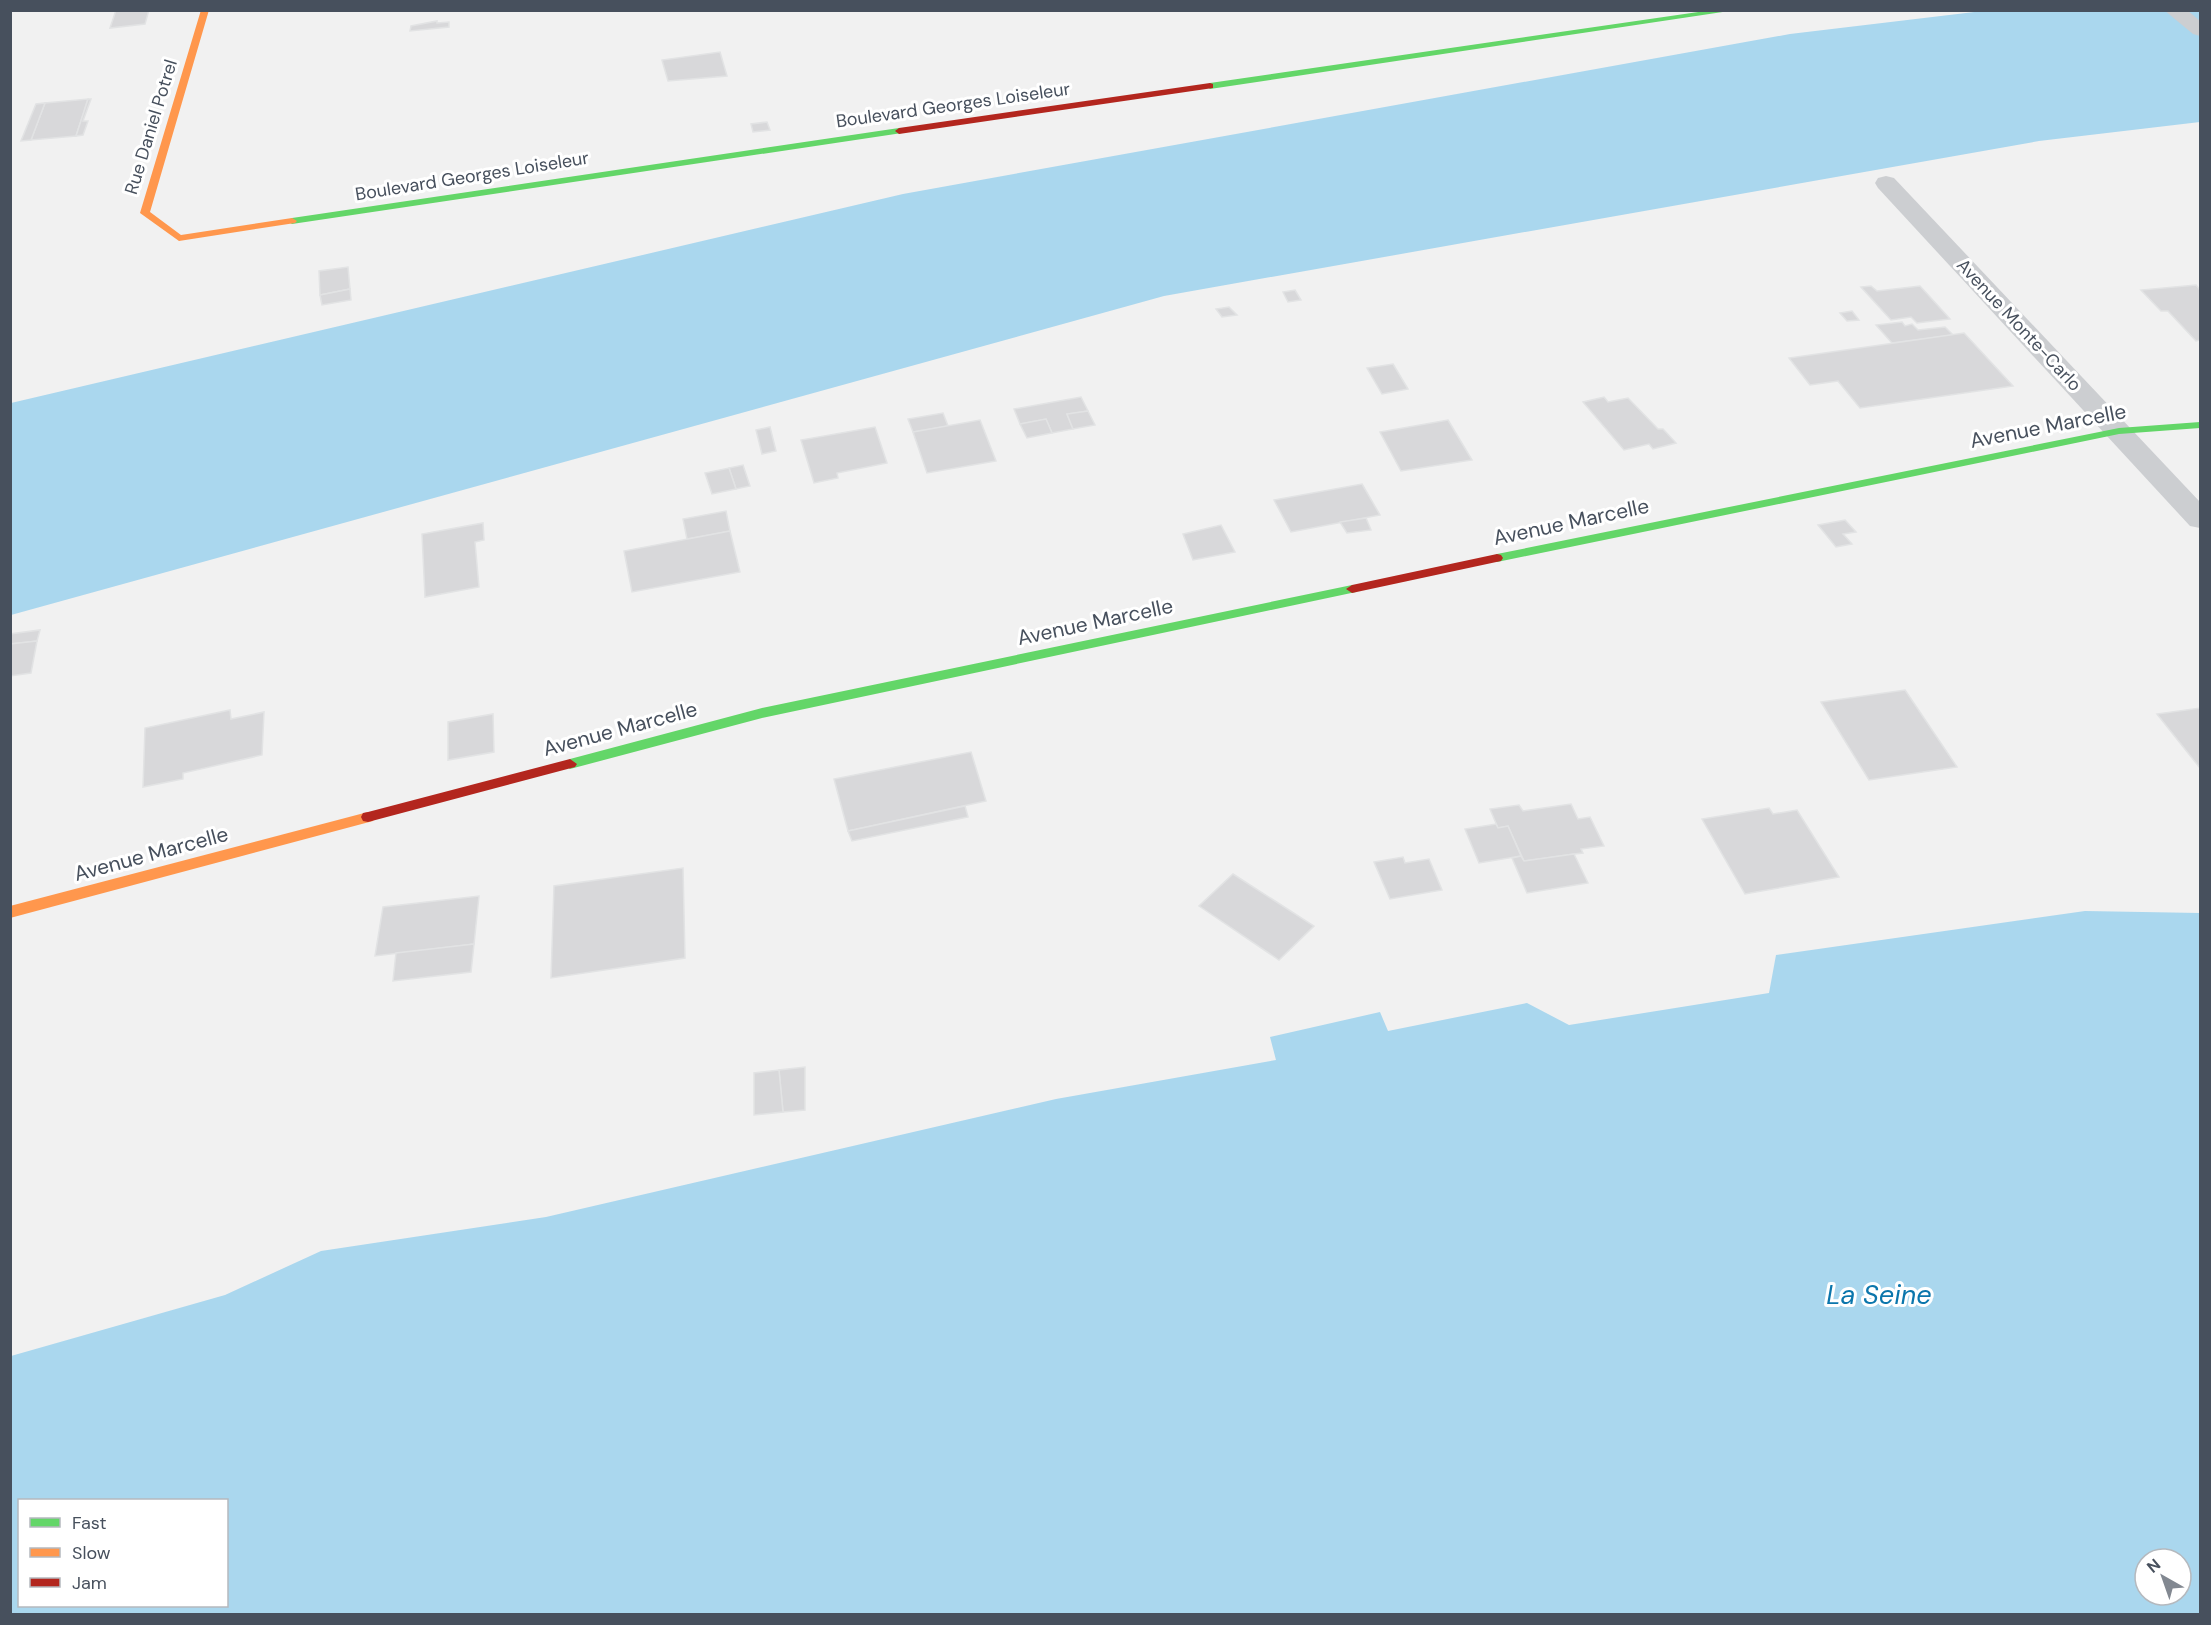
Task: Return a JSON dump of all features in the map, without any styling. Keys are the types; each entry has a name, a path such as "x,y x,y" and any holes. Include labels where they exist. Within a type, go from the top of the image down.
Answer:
{"street":[{"name":"Rue Daniel Potrel","path":"178,238 145,213 204,10"},
{"name":"Boulevard Georges Loiseleur","path":"178,238 906,129 1732,10"},
{"path":"2174,10 2200,30"},
{"name":"Avenue Monte-Carlo","path":"1886,183 2200,519"},
{"name":"Avenue Marcelle","path":"10,912 762,713 1570,543 2120,431 2200,425"}],"water":[{"path":"1991,10 2200,11 2200,122 2039,141 1164,296 11,615 11,403 903,194 1790,34"},
{"name":"La Seine","path":"2085,911 2200,913 2200,1614 11,1614 11,1356 225,1295 321,1251 546,1217 1056,1099 1276,1060 1270,1037 1380,1012 1388,1031 1527,1003 1569,1025 1769,993 1776,955"}],"building":[{"path":"116,10 149,10 145,24 110,28"},
{"path":"437,21 437,23 449,22 449,27 410,31 411,26"},
{"path":"720,52 727,76 668,81 662,60"},
{"path":"88,99 76,136 31,140 45,103"},
{"path":"88,99 91,99 83,121 88,121 83,135 76,136"},
{"path":"45,103 31,140 21,141 36,104"},
{"path":"767,122 770,130 753,132 751,124"},
{"path":"348,267 350,289 320,295 319,271"},
{"path":"2196,285 2200,290 2200,340 2196,341 2168,311 2161,311 2141,290"},
{"path":"1871,286 1877,291 1920,286 1950,319 1917,323 1911,317 1891,320 1861,287"},
{"path":"350,289 351,300 322,305 320,295"},
{"path":"1295,290 1301,300 1288,302 1283,292"},
{"path":"1229,307 1237,315 1222,317 1216,309"},
{"path":"1852,311 1859,320 1847,321 1840,313"},
{"path":"1902,322 1905,326 1912,324 1918,330 1945,327 1953,335 1892,343 1876,325"},
{"path":"1964,333 2013,386 1860,408 1838,381 1810,385 1789,358"},
{"path":"1393,364 1408,389 1382,394 1367,368"},
{"path":"1081,397 1088,411 1067,414 1073,429 1052,433 1046,419 1020,424 1014,409"},
{"path":"1604,397 1608,402 1628,398 1658,429 1663,429 1676,443 1653,449 1649,444 1624,450 1583,402"},
{"path":"1088,411 1095,425 1073,429 1067,414"},
{"path":"943,413 948,426 913,432 908,419"},
{"path":"1046,419 1052,433 1027,438 1020,424"},
{"path":"980,420 996,461 927,473 913,432"},
{"path":"1448,420 1472,460 1401,471 1380,432"},
{"path":"770,427 776,451 762,454 756,430"},
{"path":"875,427 887,463 837,473 838,478 814,483 801,440"},
{"path":"743,465 750,486 736,489 729,468"},
{"path":"729,468 736,489 712,494 705,473"},
{"path":"1362,484 1380,515 1291,532 1274,500"},
{"path":"726,511 730,531 687,539 683,519"},
{"path":"1366,518 1371,530 1347,533 1340,522"},
{"path":"1845,520 1856,532 1843,534 1852,544 1836,547 1818,525"},
{"path":"483,523 484,540 475,542 479,587 425,597 422,534"},
{"path":"1221,525 1235,552 1193,560 1183,534"},
{"path":"730,531 740,572 632,592 624,551"},
{"path":"40,630 37,641 10,644 10,634"},
{"path":"37,641 31,673 10,676 10,644"},
{"path":"1905,690 1957,767 1869,780 1821,702"},
{"path":"2200,708 2200,768 2157,714"},
{"path":"230,710 231,719 264,712 262,755 183,773 183,779 143,787 145,728"},
{"path":"493,714 494,752 448,760 448,722"},
{"path":"971,752 986,801 848,831 834,779"},
{"path":"1571,804 1578,819 1590,817 1604,846 1581,849 1583,853 1524,861 1508,826 1498,828 1490,809 1519,805 1523,811"},
{"path":"965,806 968,817 852,841 848,831"},
{"path":"1769,808 1773,814 1797,810 1839,877 1745,894 1702,819"},
{"path":"1496,824 1498,828 1508,826 1521,856 1479,863 1465,829"},
{"path":"1574,854 1588,883 1527,893 1512,858 1521,856 1524,861"},
{"path":"1403,857 1405,863 1429,859 1442,890 1390,899 1374,862"},
{"path":"683,868 685,958 551,978 554,886"},
{"path":"1233,874 1314,926 1279,960 1199,906"},
{"path":"479,896 474,944 375,956 383,907"},
{"path":"474,944 471,972 393,981 396,953"},
{"path":"805,1067 805,1110 783,1112 779,1070"},
{"path":"779,1070 783,1112 754,1115 754,1073"}],"traffic: fast":[{"path":"1210,86 1732,10"},
{"path":"292,221 899,131"},
{"path":"1497,558 2119,431 2200,425"},
{"path":"570,764 762,713 1352,589"}],"traffic: slow":[{"path":"205,10 145,213 179,238 292,221"},
{"path":"10,912 368,817"}],"traffic: jam":[{"path":"899,131 1210,86"},
{"path":"1352,589 1497,558"},
{"path":"368,817 570,764"}]}
